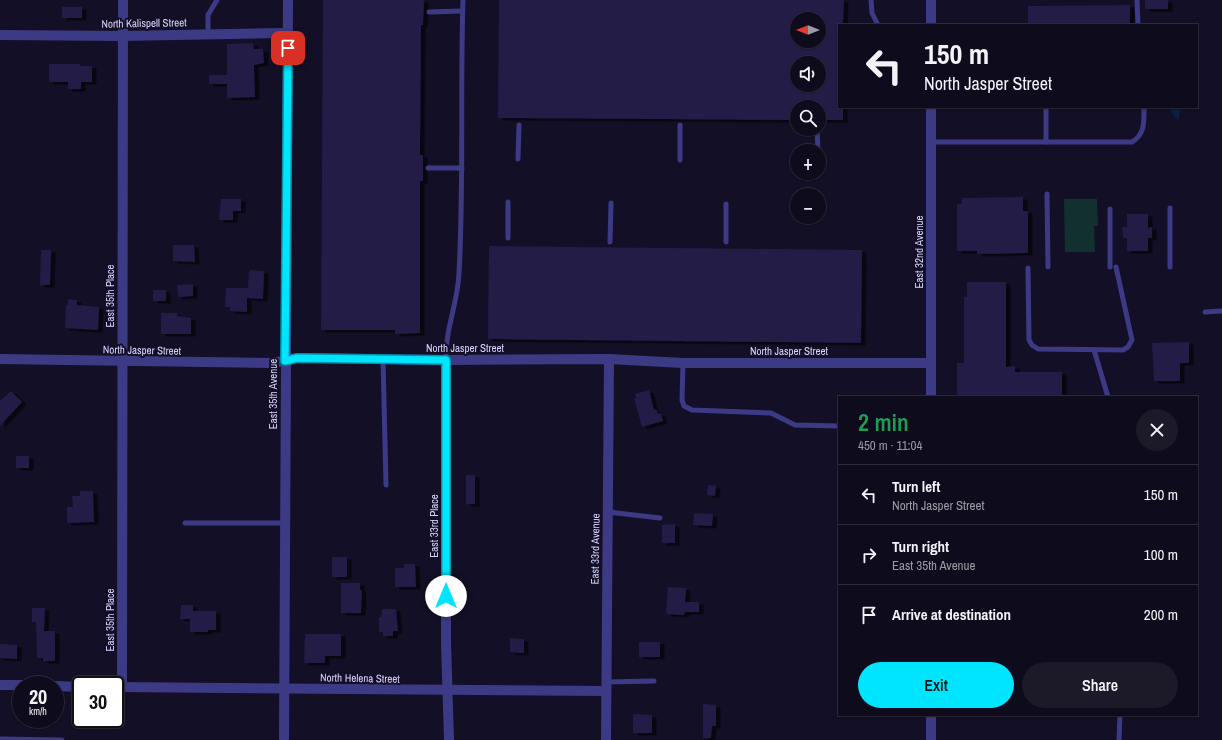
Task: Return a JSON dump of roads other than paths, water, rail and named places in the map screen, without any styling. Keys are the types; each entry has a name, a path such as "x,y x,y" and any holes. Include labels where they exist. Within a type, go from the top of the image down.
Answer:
{"street":[{"name":"East 35th Place","path":"118,676 123,0"},
{"name":"East 35th Avenue","path":"284,740 288,0"},
{"path":"931,0 931,24"},
{"name":"North Kalispell Street","path":"0,35 122,36 288,33"},
{"name":"East 32nd Avenue","path":"931,108 931,396"},
{"name":"North Jasper Street","path":"0,360 274,363 297,358 446,360 609,359 683,362 931,363"},
{"name":"East 33rd Avenue","path":"606,740 609,359"},
{"name":"East 33rd Place","path":"446,360 446,643 449,691 449,740"},
{"path":"0,685 12,685"},
{"name":"North Helena Street","path":"124,687 449,691 606,686"},
{"path":"931,716 931,740"}],"lane":[{"path":"208,34 208,15 217,0"},
{"path":"446,360 446,341 459,275 462,168 463,0"},
{"path":"871,0 872,13 878,24"},
{"path":"1137,0 1137,24"},
{"path":"429,12 462,12"},
{"path":"1046,108 1046,142"},
{"path":"931,142 1132,142 1138,138 1144,129 1144,108"},
{"path":"518,158 519,125"},
{"path":"680,125 680,160"},
{"path":"428,168 462,168"},
{"path":"1047,194 1048,268"},
{"path":"508,202 508,238"},
{"path":"610,242 611,203"},
{"path":"726,204 726,242"},
{"path":"1170,208 1170,267"},
{"path":"1028,268 1028,340 1032,345 1038,349 1123,350 1128,347 1132,340 1113,267 1110,209"},
{"path":"1205,312 1222,311"},
{"path":"1094,350 1108,396"},
{"path":"383,359 386,485"},
{"path":"683,362 682,400 684,406 692,410 771,413 795,425 838,426"},
{"path":"608,512 660,518"},
{"path":"185,523 285,523"},
{"path":"606,686 654,681"},
{"path":"1119,740 1120,716"},
{"path":"0,739 62,740"}],"water":[{"path":"1172,108 1181,108 1178,121 1171,111"}]}
